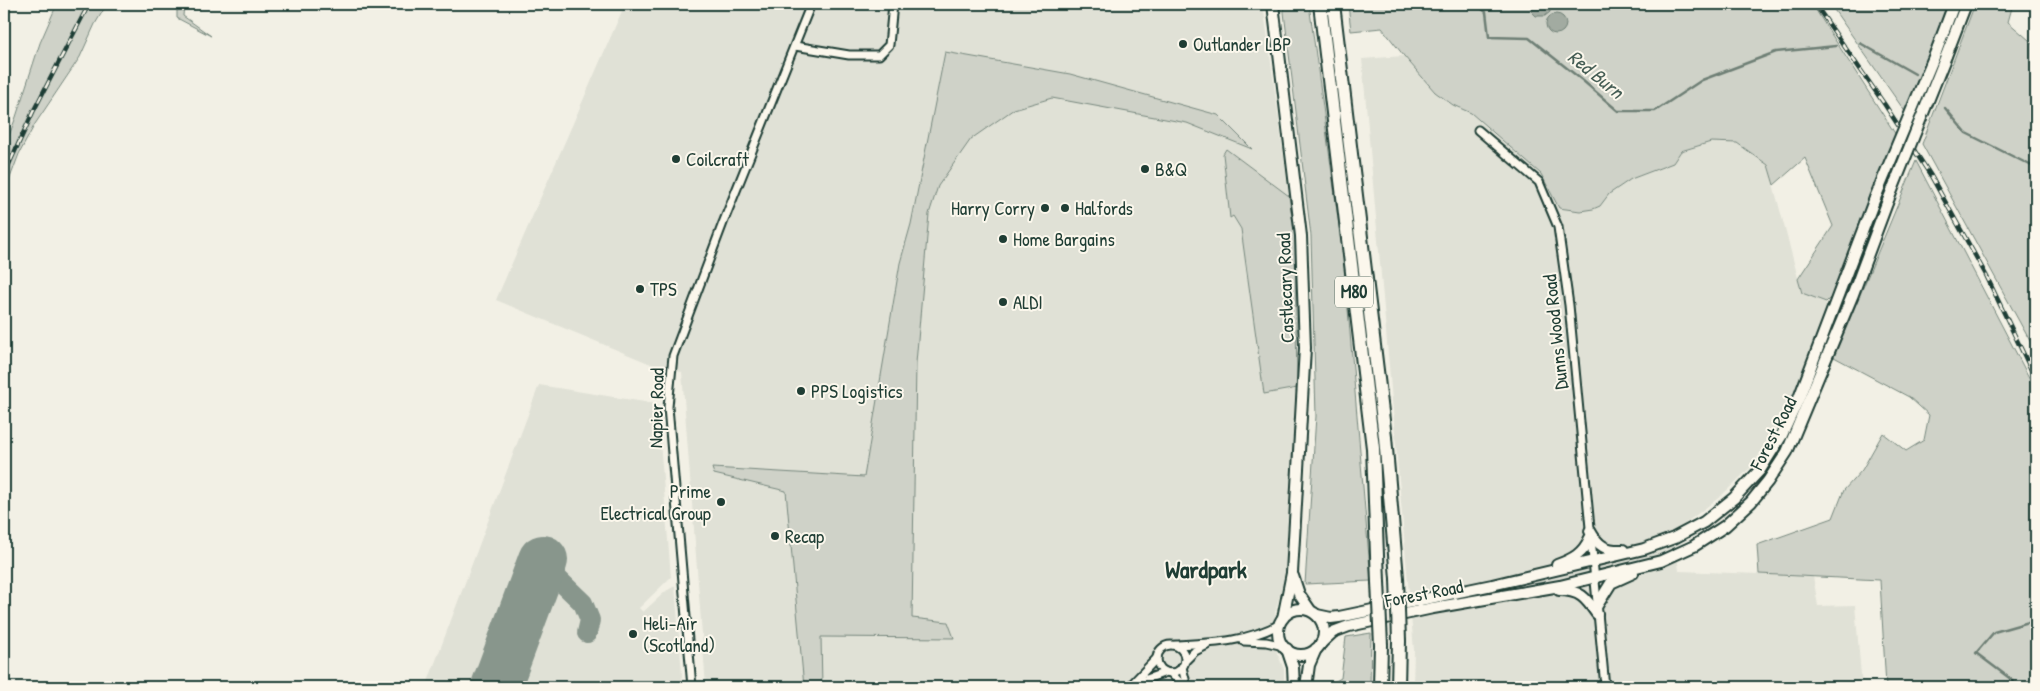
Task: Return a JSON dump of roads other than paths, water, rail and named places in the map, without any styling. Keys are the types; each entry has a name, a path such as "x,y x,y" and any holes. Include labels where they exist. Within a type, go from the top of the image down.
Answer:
{"highway":[{"name":"M80","path":"1320,4 1373,448 1380,687"},
{"name":"M80","path":"1333,4 1385,437 1397,578 1398,687"}],"street":[{"name":"Napier Road","path":"692,687 668,407 673,356 723,224 811,4"},
{"path":"794,46 849,55 879,55 889,45 894,4"},
{"name":"Castlecary Road","path":"1273,4 1300,227 1305,348 1292,573 1282,621"},
{"name":"Forest Road","path":"1313,612 1331,618 1339,617 1531,576 1652,546 1674,538 1704,522 1734,498 1760,470 1782,435 1799,398 1875,198 1954,4"},
{"name":"Forest Road","path":"1319,646 1332,632 1349,626 1434,608 1532,591 1661,561 1694,546 1725,526 1751,502 1768,481 1787,452 1853,294 1966,4"},
{"name":"Dunns Wood Road","path":"1478,130 1539,182 1558,227 1569,305 1593,578 1605,687"},
{"path":"1590,535 1598,545 1613,551 1652,546"},
{"path":"1531,576 1578,556 1586,548 1590,535"},
{"path":"1532,591 1570,590 1582,595 1597,610 1611,583 1661,561"},
{"path":"1592,562 1601,568 1624,570"},
{"path":"1569,567 1584,570 1593,578"},
{"name":"Castlecary Road","path":"1292,573 1299,594 1313,612"},
{"path":"1129,687 1157,658 1159,650 1164,646 1169,644 1176,646 1207,645 1235,641 1262,634 1282,621 1293,610 1303,609 1313,612 1324,627 1319,646 1310,665 1306,687"},
{"path":"1282,621 1279,634 1293,667 1294,687"},
{"path":"1235,641 1266,642 1285,647 1295,654 1303,654 1319,646"},
{"path":"1129,687 1140,681 1169,672 1176,672 1195,651 1207,645"},
{"path":"1176,646 1183,651 1186,687"},
{"path":"1157,658 1160,668 1169,672 1186,687"}],"waterway":[{"name":"Red Burn","path":"1476,4 1486,12 1489,37 1529,38 1618,111 1655,111 1702,80 1776,52 1836,46"},
{"name":"Red Burn","path":"1860,43 1915,74"},
{"name":"Red Burn","path":"1945,108 1966,133 2036,168"},
{"name":"Red Burn","path":"2014,687 2012,680 1976,653 1994,632 2036,620"}],"railway":[{"path":"4,175 33,112 89,4"},
{"path":"1815,4 1885,105 1931,176 1986,275 2036,380"}],"place":[{"name":"Outlander LBP","path":"1183,44"},
{"name":"Coilcraft","path":"676,159"},
{"name":"B&Q","path":"1145,169"},
{"name":"Harry Corry","path":"1045,208"},
{"name":"Halfords","path":"1065,208"},
{"name":"Home Bargains","path":"1003,239"},
{"name":"TPS","path":"640,289"},
{"name":"ALDI","path":"1003,302"},
{"name":"PPS Logistics","path":"801,391"},
{"name":"Prime Electrical Group","path":"721,502"},
{"name":"Recap","path":"775,536"},
{"name":"Heli-Air (Scotland)","path":"633,634"}],"district":[{"name":"Wardpark","path":"1206,570"}]}
